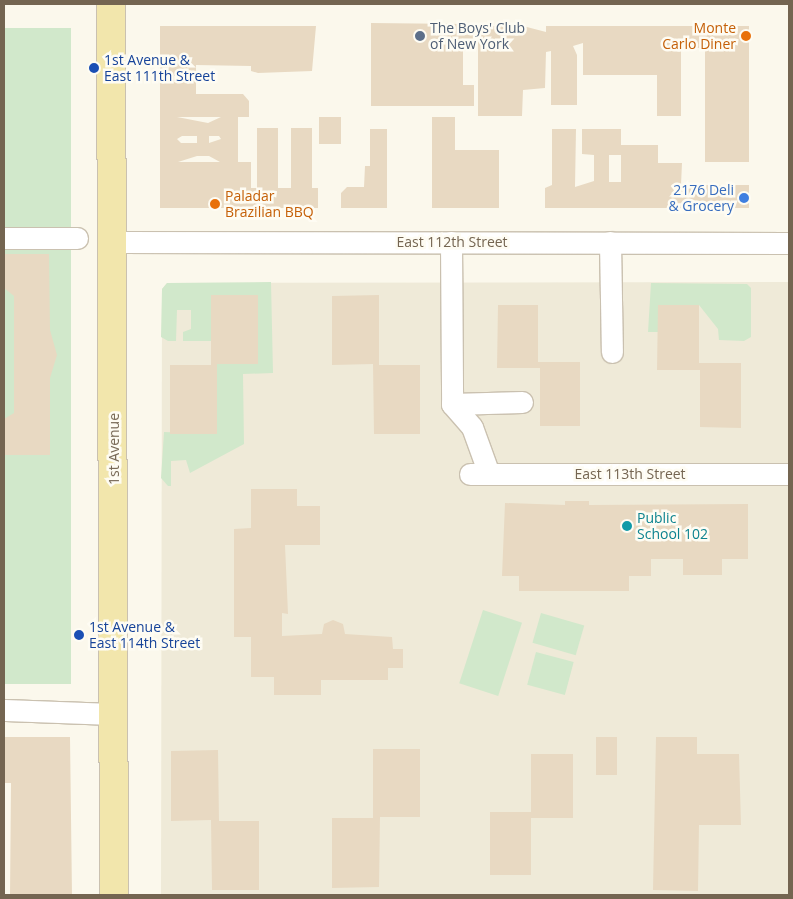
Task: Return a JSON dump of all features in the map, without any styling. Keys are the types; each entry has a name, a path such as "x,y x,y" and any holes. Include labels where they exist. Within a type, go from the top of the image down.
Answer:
{"main road":[{"name":"1st Avenue","path":"112,4 114,895"}],"street":[{"path":"4,238 77,238"},
{"name":"East 112th Street","path":"114,242 789,243"},
{"path":"451,242 452,404 522,402"},
{"path":"610,242 612,352"},
{"name":"East 113th Street","path":"452,404 472,427 480,474 789,474"},
{"path":"4,710 114,714"}],"shaded area":[{"path":"789,282 789,895 161,895 162,289 167,283"}],"green space":[{"path":"4,28 71,28 71,684 4,684"},
{"path":"271,282 273,373 243,374 244,444 190,473 186,460 171,461 171,486 168,486 161,478 164,432 217,434 217,364 211,295 211,341 183,341 183,332 191,329 191,310 177,310 176,341 168,341 161,337 162,289 167,283"},
{"path":"651,283 747,284 751,288 751,337 744,341 719,340 718,329 699,305 658,305 658,332 648,332"},
{"path":"483,610 522,623 498,696 459,683"},
{"path":"541,613 584,625 576,655 532,643"},
{"path":"536,652 574,662 565,695 527,685"}],"building":[{"path":"371,23 463,24 463,35 474,34 474,51 463,51 463,85 474,85 474,106 371,106"},
{"path":"160,26 316,26 312,71 258,73 251,71 251,66 196,65 196,94 243,94 249,101 249,117 238,117 238,162 251,162 251,188 257,188 257,128 278,128 278,188 291,188 291,128 312,128 312,188 318,188 318,208 160,208","holes":["177,117 221,117 208,123","182,136 197,136 197,143 181,143 177,139","209,136 219,136 221,139 209,143","197,156 209,156 220,162 178,162"]},
{"path":"478,26 523,26 546,32 546,26 749,26 749,162 705,162 705,48 681,48 681,116 657,116 657,75 583,75 583,43 573,46 577,55 577,105 551,105 551,51 546,52 545,88 523,90 522,116 478,116"},
{"path":"319,117 341,117 341,144 319,144"},
{"path":"432,117 455,117 455,150 499,150 499,208 432,208"},
{"path":"370,129 387,129 387,208 341,208 341,193 347,187 364,187 365,166 370,166"},
{"path":"552,129 576,129 575,187 594,181 594,155 582,154 582,129 621,129 621,145 658,145 658,163 682,163 681,185 749,185 749,208 545,208 545,188 552,185","holes":["609,155 621,155 621,182 609,182"]},
{"path":"4,254 49,254 50,330 57,355 50,378 50,455 4,455 4,419 14,413 14,296 4,288"},
{"path":"211,295 258,295 258,364 217,364 217,434 170,434 170,365 211,365"},
{"path":"379,295 379,365 420,365 420,434 374,434 373,364 332,365 332,296"},
{"path":"498,305 538,305 538,362 580,362 580,426 540,426 540,368 497,368"},
{"path":"658,305 699,305 699,363 741,363 741,428 700,427 700,370 657,370"},
{"path":"251,489 297,489 297,506 320,506 320,545 285,545 288,614 282,613 282,636 322,634 324,624 333,620 343,624 345,634 392,637 393,649 403,649 403,668 388,668 388,680 321,680 321,695 274,695 274,677 251,677 251,637 234,637 234,529 251,528"},
{"name":"Public School 102","path":"565,501 589,501 589,505 748,504 748,559 722,559 722,575 683,575 683,559 651,559 651,576 629,576 629,591 519,591 519,576 502,576 505,503 565,505"},
{"path":"4,737 70,737 72,895 10,895 11,783 4,783"},
{"path":"596,737 617,737 617,775 596,775"},
{"path":"656,737 697,737 697,754 739,754 741,825 699,825 698,891 653,890"},
{"path":"373,749 420,749 420,817 380,817 379,887 332,888 332,818 373,818"},
{"path":"218,750 219,821 259,821 259,890 212,890 211,820 171,821 171,751"},
{"path":"531,754 573,754 573,818 531,818 531,875 490,875 490,812 531,812"}],"place":[{"name":"The Boys' Club of New York","path":"420,36"},
{"name":"Monte Carlo Diner","path":"746,36"},
{"name":"1st Avenue & East 111th Street","path":"94,68"},
{"name":"2176 Deli & Grocery","path":"744,198"},
{"name":"Paladar Brazilian BBQ","path":"215,204"},
{"name":"Public School 102","path":"627,526"},
{"name":"1st Avenue & East 114th Street","path":"79,635"}]}
